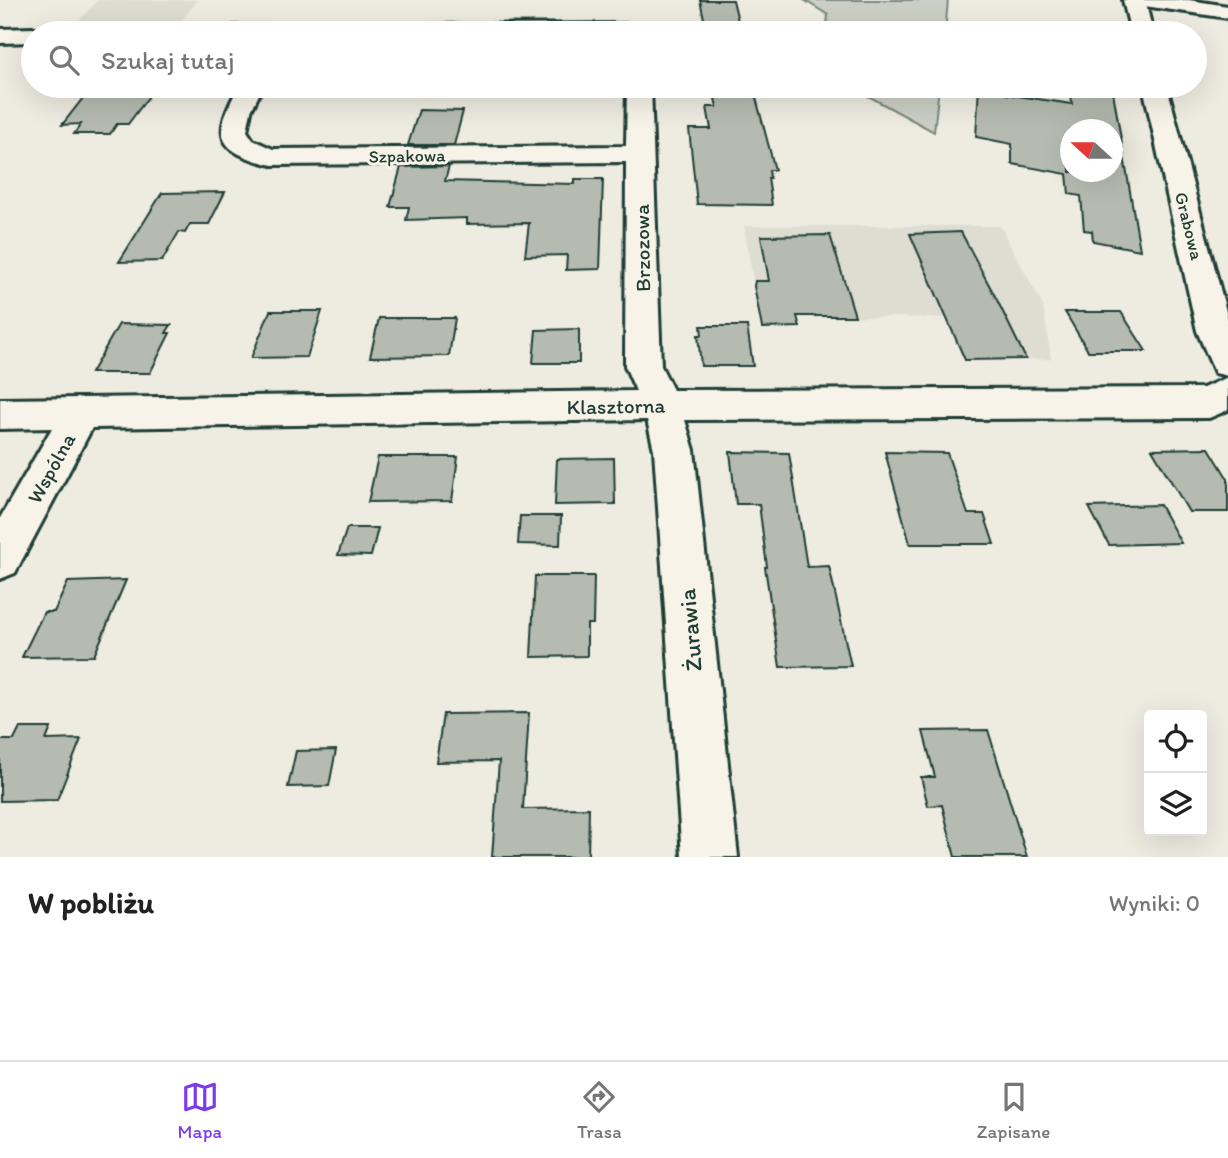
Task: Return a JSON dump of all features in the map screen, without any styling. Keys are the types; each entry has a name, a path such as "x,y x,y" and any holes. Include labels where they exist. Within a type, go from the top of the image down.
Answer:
{"street":[{"path":"1134,0 1139,21"},
{"path":"1144,0 1228,12"},
{"path":"0,36 21,35"},
{"name":"Szpakowa","path":"246,98 232,128 236,139 246,148 272,157 641,154"},
{"name":"Brzozowa","path":"639,98 643,366 662,405"},
{"name":"Grabowa","path":"1158,98 1214,331 1228,363"},
{"name":"Klasztorna","path":"0,414 662,405 1209,403 1228,391"},
{"name":"Żurawia","path":"662,405 674,450 710,857"},
{"name":"Wspólna","path":"0,559 81,413"}],"shaded area":[{"path":"98,0 198,0 181,21 79,21"},
{"path":"804,0 948,0 946,21 827,21 828,15"},
{"path":"872,98 938,98 934,132"},
{"path":"744,226 1000,226 1043,306 1051,359 965,360 947,318 813,316 809,301 757,302"}],"building":[{"path":"700,0 733,0 738,21 704,21"},
{"path":"83,98 148,98 128,124 117,124 110,134 74,134 81,124 62,125"},
{"path":"715,98 756,98 775,170 769,170 768,178 772,205 697,204 689,129 711,129 707,107 717,107"},
{"path":"978,98 1032,98 1072,104 1071,98 1114,98 1118,119 1060,119 1060,173 1012,164 1012,144 976,137"},
{"path":"419,110 463,111 454,145 408,145"},
{"path":"1123,150 1140,250 1093,241 1092,231 1084,230 1081,196 1069,194 1068,182 1123,182"},
{"path":"449,166 445,181 575,184 575,179 603,179 600,269 566,270 567,255 525,256 529,223 467,224 467,218 406,220 409,207 390,207 401,167"},
{"path":"225,192 209,224 190,224 185,233 179,232 162,261 119,262 162,193"},
{"path":"961,232 1026,359 965,360 910,234"},
{"path":"830,235 855,316 797,316 800,327 762,328 754,286 755,281 769,281 761,236"},
{"path":"270,311 322,311 307,357 251,358"},
{"path":"1065,312 1121,312 1146,351 1088,351"},
{"path":"379,318 455,318 449,356 370,357"},
{"path":"119,324 171,325 166,333 170,333 150,373 91,373"},
{"path":"701,326 747,326 753,366 701,366 698,335 702,335"},
{"path":"579,329 579,363 533,363 536,330"},
{"path":"1209,448 1228,479 1228,512 1189,512 1152,449"},
{"path":"730,452 789,453 807,567 829,566 851,666 780,667 759,504 736,504"},
{"path":"885,452 947,453 968,514 984,514 994,544 910,544"},
{"path":"378,457 458,457 452,501 368,502"},
{"path":"614,458 615,504 555,505 557,459"},
{"path":"1160,505 1181,543 1109,545 1089,507"},
{"path":"520,516 561,516 560,545 518,544"},
{"path":"347,528 378,528 371,556 338,555"},
{"path":"535,576 594,576 593,624 587,624 587,656 531,657"},
{"path":"126,580 94,656 22,657 44,612 54,612 68,582"},
{"path":"529,713 523,809 589,808 588,857 492,857 499,761 436,762 443,714"},
{"path":"20,728 51,728 46,740 81,739 57,800 0,801 0,740 14,740"},
{"path":"988,730 1027,857 955,857 942,805 928,806 921,777 935,777 923,731"},
{"path":"336,750 329,786 288,787 296,751"}]}
